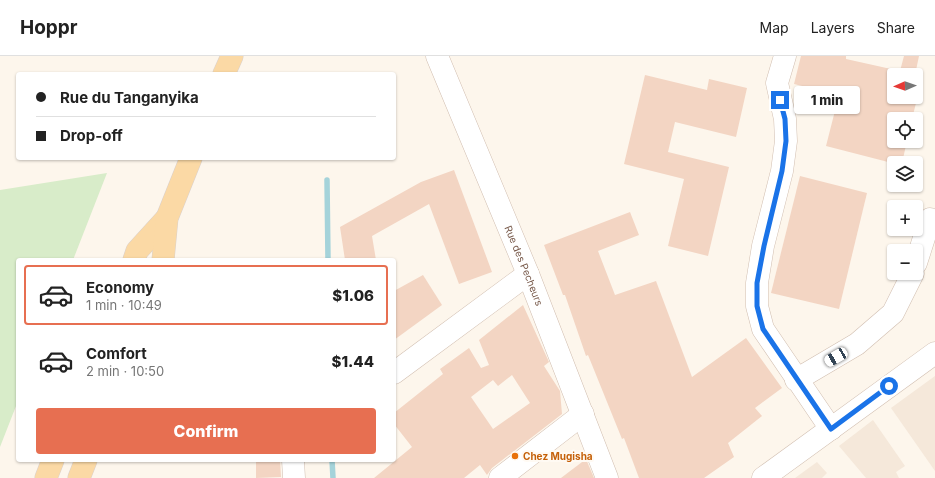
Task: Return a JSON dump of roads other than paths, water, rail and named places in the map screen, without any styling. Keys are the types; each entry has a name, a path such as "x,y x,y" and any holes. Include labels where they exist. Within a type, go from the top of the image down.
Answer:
{"main road":[{"path":"225,72 232,56"},
{"path":"164,258 167,218 190,160"},
{"path":"135,258 137,251 167,218"},
{"path":"46,478 52,462"},
{"path":"79,478 85,462"}],"street":[{"name":"Rue des Pecheurs","path":"437,56 528,274 607,478"},
{"path":"784,56 776,83 785,119 786,141 782,171 764,246 757,283 757,306 763,329 796,380 831,429"},
{"path":"922,244 930,219"},
{"path":"396,372 528,274"},
{"path":"796,380 857,344 894,313 910,280"},
{"path":"763,478 935,353"},
{"path":"500,478 583,414"},
{"path":"293,462 294,478"}],"waterway":[{"path":"327,180 328,258"},
{"path":"332,462 333,478"}],"place":[{"name":"Chez Mugisha","path":"515,456"}]}
